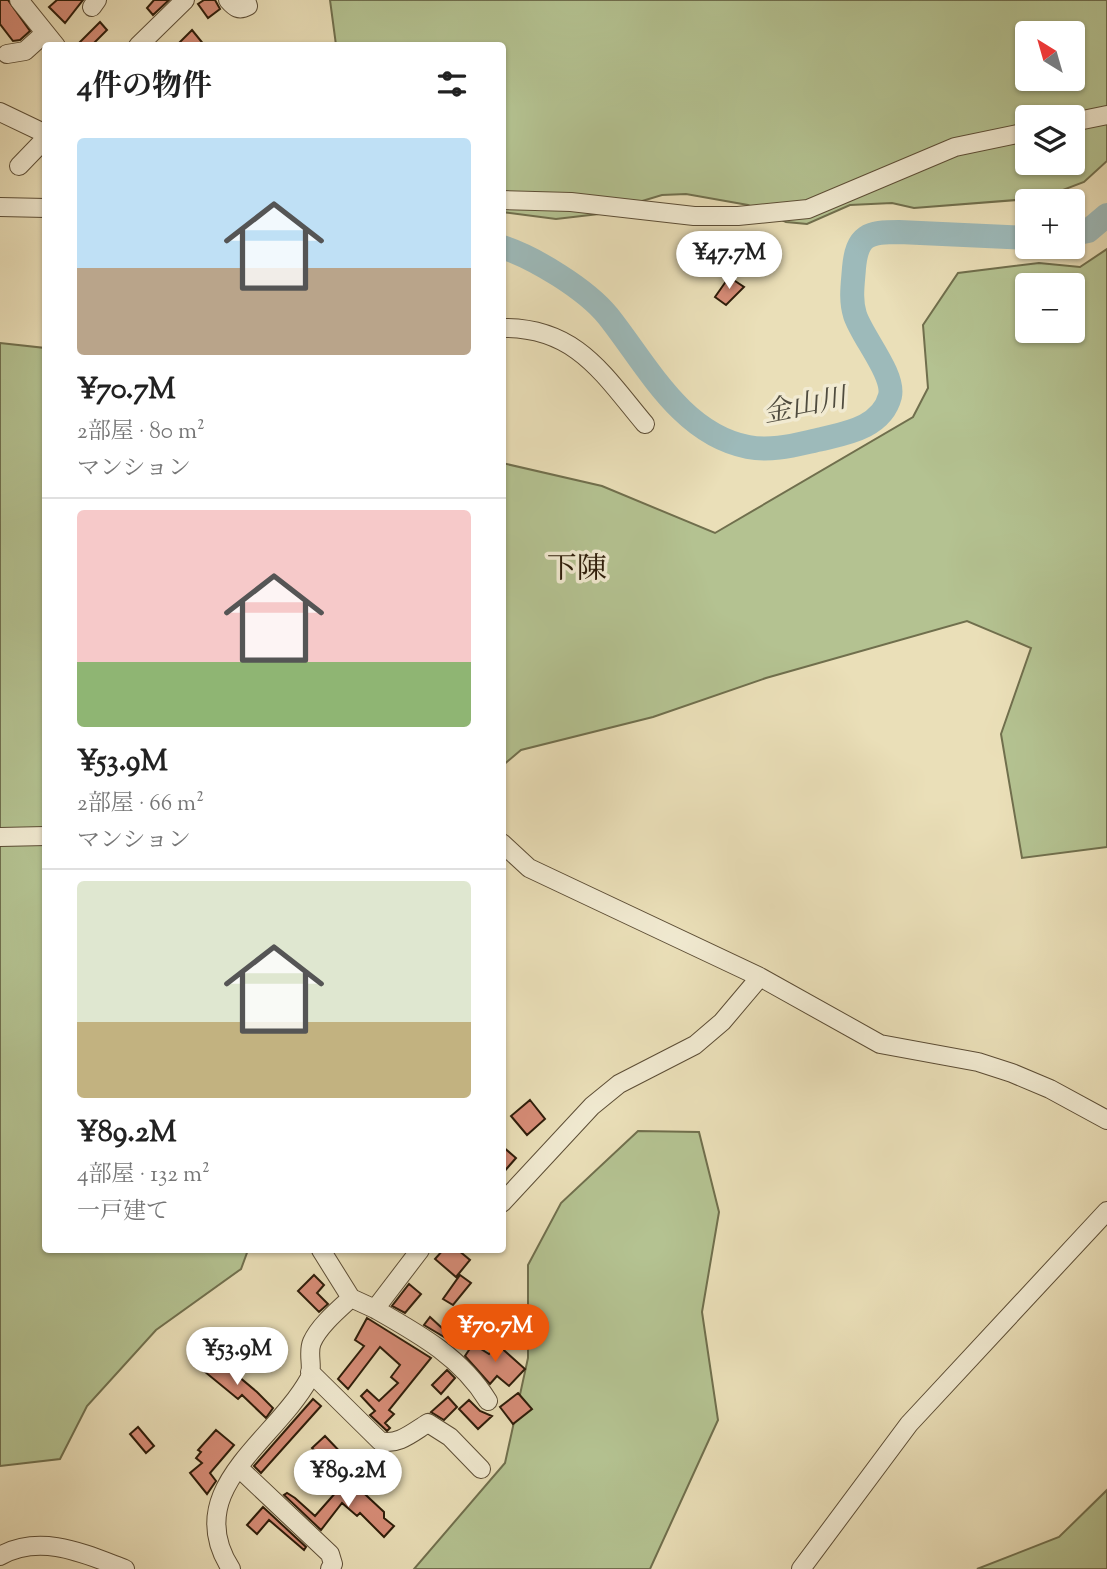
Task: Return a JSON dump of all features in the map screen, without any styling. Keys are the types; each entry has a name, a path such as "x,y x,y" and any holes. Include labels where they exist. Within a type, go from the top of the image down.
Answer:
{"street":[{"path":"19,0 50,39"},
{"path":"142,42 185,0"},
{"path":"228,0 235,8 242,9 248,6 246,0"},
{"path":"7,54 24,51 42,43"},
{"path":"0,112 42,134"},
{"path":"1085,120 1107,115"},
{"path":"506,200 571,202 694,216 738,216 808,209 955,147 1015,134"},
{"path":"19,166 42,140"},
{"path":"0,207 42,208"},
{"path":"506,329 558,338 583,352 645,424"},
{"path":"0,837 42,836"},
{"path":"506,847 529,868 555,882 760,976 880,1044 978,1062 1013,1073 1050,1089 1107,1120"},
{"path":"506,1199 592,1106 619,1084 695,1045 722,1022 760,976"},
{"path":"801,1569 909,1424 1107,1211"},
{"path":"323,1253 351,1298 375,1309 450,1356 464,1368 488,1401"},
{"path":"375,1309 418,1253"},
{"path":"231,1569 221,1553 215,1532 215,1512 229,1482 310,1377 311,1343 351,1298"},
{"path":"310,1372 380,1441 389,1444 398,1441 428,1423 450,1437 481,1469"},
{"path":"239,1468 330,1554 333,1563 330,1569"},
{"path":"0,1556 45,1546 68,1547 125,1569"}],"green space":[{"path":"330,0 1107,0 1107,161 1084,182 1066,189 1015,189 1015,200 914,208 892,203 850,205 807,224 786,222 748,205 686,194 662,195 599,214 556,219 506,213 506,42 336,42"},
{"path":"1107,249 1107,847 1022,858 1001,734 1031,648 967,621 766,678 653,717 521,750 506,763 506,464 602,486 715,533 913,417 928,388 923,325 958,273 1039,263 1080,267"},
{"path":"0,343 42,348 42,1253 247,1253 241,1269 156,1330 87,1406 60,1459 0,1466"},
{"path":"638,1131 699,1132 719,1212 702,1312 718,1420 650,1569 414,1569 505,1463 528,1358 528,1265 561,1203"},
{"path":"1107,1490 1107,1569 977,1569 1059,1537"}],"building":[{"path":"0,0 8,0 30,31 20,40 13,41 0,24"},
{"path":"57,0 83,0 65,23 49,7"},
{"path":"154,0 169,0 153,15 147,8"},
{"path":"204,0 215,0 220,9 208,18 198,4"},
{"path":"100,22 107,30 95,42 80,42"},
{"path":"192,30 202,42 180,42"},
{"path":"729,277 744,287 726,305 715,297"},
{"path":"530,1100 545,1119 527,1135 511,1116"},
{"path":"506,1149 516,1158 506,1169"},
{"path":"440,1253 462,1253 470,1260 456,1277 435,1259"},
{"path":"314,1275 324,1285 317,1293 328,1304 319,1312 298,1291"},
{"path":"460,1275 471,1283 453,1305 443,1299"},
{"path":"409,1284 421,1294 405,1313 392,1306"},
{"path":"452,1315 473,1331 461,1347 424,1325 430,1317 442,1328"},
{"path":"367,1318 431,1358 389,1410 394,1414 385,1423 390,1428 387,1431 370,1415 375,1411 361,1396 367,1390 379,1401 398,1383 391,1377 400,1365 380,1347 348,1389 338,1379 364,1346 355,1340"},
{"path":"473,1344 489,1354 498,1345 525,1369 509,1386 497,1376 490,1384 465,1356"},
{"path":"206,1359 222,1371 226,1366 257,1392 273,1408 266,1418 242,1395 238,1399 199,1367"},
{"path":"447,1370 455,1378 441,1394 432,1385"},
{"path":"518,1393 532,1409 513,1424 500,1407"},
{"path":"448,1397 457,1407 444,1420 431,1412"},
{"path":"313,1399 321,1406 261,1473 254,1466"},
{"path":"469,1400 480,1411 492,1416 478,1429 459,1409"},
{"path":"138,1427 154,1446 146,1453 130,1434"},
{"path":"216,1430 234,1445 210,1473 216,1481 207,1494 190,1473 202,1463 196,1458 201,1452 198,1450"},
{"path":"325,1436 346,1458 333,1470 312,1448"},
{"path":"345,1482 351,1487 354,1484 384,1512 384,1518 394,1526 384,1537 360,1513 357,1516 342,1503 321,1530 284,1495 287,1493 295,1498 315,1516"},
{"path":"263,1507 306,1547 304,1550 269,1520 257,1534 247,1525"}],"waterway":[{"name":"金山川","path":"1085,232 1107,215"},
{"name":"金山川","path":"506,249 559,276 587,295 608,316 668,395 703,428 724,440 767,449 852,431 872,422 886,407 890,396 888,378 859,324 853,303 856,257 861,242 879,233 899,232 1015,237"}],"district":[{"name":"下陳","path":"577,570"}]}
